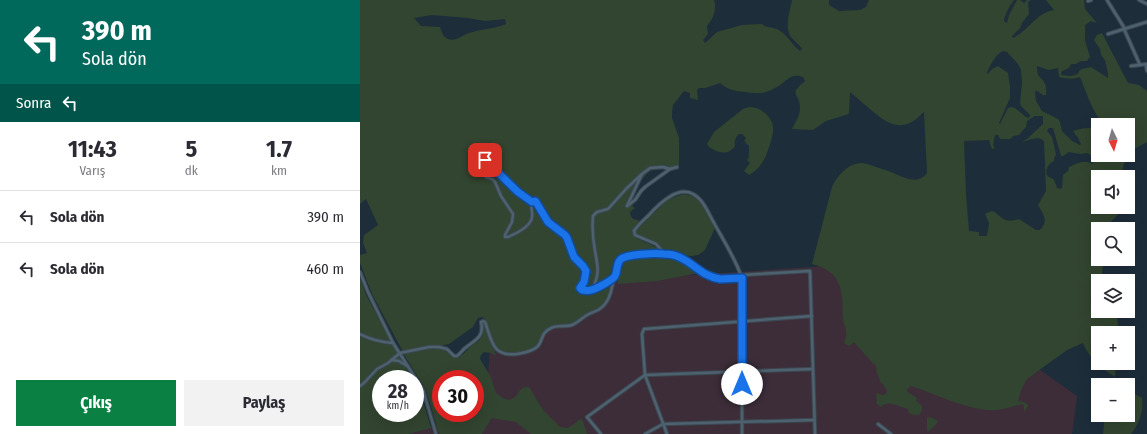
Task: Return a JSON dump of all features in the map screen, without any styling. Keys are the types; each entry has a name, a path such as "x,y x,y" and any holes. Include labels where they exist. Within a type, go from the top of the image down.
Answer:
{"street":[{"path":"1107,0 1125,29 1140,65"},
{"path":"1139,0 1147,4"},
{"path":"1108,34 1147,22"},
{"path":"1131,66 1146,64 1147,71"},
{"path":"485,160 518,192 532,202 535,201 548,222 565,235 574,257 585,268 586,273 584,282 580,288 581,290 592,290 614,278"},
{"path":"592,290 597,276 598,265 595,249 593,216 597,212 608,208 626,188 650,168 663,167 670,169"},
{"path":"642,174 627,206 635,200 645,187 670,169 677,167"},
{"path":"486,177 492,178 495,182 501,196 513,214 512,222 505,235 506,237 520,231 531,221 532,217 530,207 532,202"},
{"path":"665,254 656,244 635,235 634,230 667,198 682,192 691,193 695,195 708,209 742,276 742,434"},
{"path":"360,386 377,369 400,353 429,347 439,347 447,349 454,356 458,356 479,337 482,332 481,322 483,321 485,322 497,350 508,355 530,351 538,345 542,336 548,329 576,323 605,304 610,297 618,263 623,258 633,255 665,254 680,257 703,273 716,279 810,271 815,434"},
{"path":"360,272 368,292 394,343 423,390 436,434"},
{"path":"666,434 645,375 642,334 644,329 812,316"},
{"path":"360,334 380,342 394,343"},
{"path":"392,360 399,361 409,368"},
{"path":"601,434 587,417 645,375 813,369"},
{"path":"645,434 663,424 814,420"},
{"path":"878,424 891,434"}],"shaded area":[{"path":"888,262 1077,396 1072,434 482,434 492,418 487,398 493,288"},
{"path":"437,426 439,434 409,434 421,430"}],"green space":[{"path":"360,0 714,0 715,11 713,18 707,26 708,34 703,40 705,43 717,32 742,25 762,24 781,31 800,51 802,49 791,37 788,29 788,19 792,0 829,0 829,5 839,11 860,10 866,7 869,0 1014,0 1005,16 1004,21 1007,23 1009,15 1017,0 1024,3 1027,0 1031,0 1028,2 1029,14 1020,28 1012,36 1013,38 1037,18 1054,10 1046,0 1084,0 1085,9 1097,23 1091,21 1085,25 1085,40 1090,57 1087,61 1071,64 1069,68 1062,71 1061,75 1071,76 1078,74 1081,69 1091,67 1108,78 1105,60 1094,40 1097,35 1102,33 1128,83 1139,85 1147,91 1147,142 1135,148 1135,118 1099,118 1090,102 1080,77 1059,77 1058,68 1049,70 1037,66 1039,76 1046,87 1046,95 1035,91 1036,101 1042,111 1058,119 1062,131 1072,141 1080,145 1081,144 1078,138 1073,131 1091,128 1091,155 1087,153 1080,154 1069,152 1061,156 1053,128 1049,128 1047,131 1052,137 1056,154 1054,161 1048,166 1047,175 1054,180 1057,188 1062,188 1063,175 1068,171 1069,167 1078,163 1087,162 1093,164 1093,162 1125,162 1122,170 1091,170 1091,214 1118,214 1111,222 1091,222 1091,266 1103,266 1102,274 1091,274 1091,318 1117,318 1118,326 1091,326 1091,356 1083,343 1067,350 1027,379 1021,390 1018,401 1027,404 1028,406 1025,411 1024,405 1022,404 998,410 976,408 953,402 911,386 907,389 908,392 917,398 916,401 922,407 919,415 912,415 909,413 908,409 893,404 886,404 881,407 876,403 876,393 883,395 886,394 887,391 881,383 876,366 854,342 849,346 844,343 846,328 843,320 842,300 839,284 830,272 812,264 832,187 844,171 852,165 862,163 914,180 923,177 927,173 924,112 909,123 903,125 892,124 876,114 850,92 849,114 826,121 813,130 792,129 800,111 796,92 805,81 803,77 791,77 779,86 761,93 735,91 720,83 705,88 699,88 697,90 698,100 690,98 690,93 684,91 673,105 672,112 672,118 679,138 679,169 669,171 655,169 650,172 641,181 632,199 635,201 632,206 635,208 630,214 632,218 641,223 633,231 633,233 636,238 658,248 661,252 633,254 619,259 615,267 608,297 603,304 575,322 567,325 551,326 544,333 536,346 519,352 510,353 499,349 492,340 485,319 482,317 478,318 473,327 449,344 402,350 372,294 360,263 360,255 367,253 363,243 364,235 378,225 366,199 360,204","holes":["432,15 485,21 505,19 506,24 467,34 451,40 445,37 440,27 421,26 414,18","1003,51 1007,52 1018,64 1021,70 1022,83 1020,103 1030,115 1029,118 1026,117 1015,108 1011,107 1008,108 1000,124 999,123 1010,98 1008,73 998,66 992,69 988,74 987,73 994,60","1035,116 1043,116 1043,124 1022,142 1037,138 1044,141 1046,191 1038,205 1042,211 1045,221 1043,227 1040,230 1036,230 1019,219 1008,221 990,211 985,214 989,223 987,236 979,236 979,232 969,231 964,141 989,140 992,149 995,148 993,145 995,135 998,135 1000,139 1010,139 1013,136 1019,135 1026,127 1027,121"]},
{"path":"749,107 762,111 770,118 773,125 773,131 770,145 764,160 755,171 749,175 744,171 750,163 747,160 749,157 749,146 744,141 746,138 742,134 737,136 735,146 726,152 716,151 707,144 714,132 743,109"},
{"path":"683,194 695,198 703,206 715,228 705,250 698,255 668,254 656,243 636,235 636,231 667,200"},
{"path":"636,257 670,257 680,260 699,273 657,281 618,284 617,274 619,264 622,261"},
{"path":"360,277 366,295 407,370 372,370 372,422 424,422 424,405 431,428 409,434 360,434"},
{"path":"483,324 485,325 496,356 491,353 484,352 480,359 491,377 496,393 509,400 513,399 521,389 529,387 543,410 560,427 568,428 582,418 587,434 531,434 516,422 492,418 482,434 439,434 435,422 484,422 484,370 432,370 432,410 424,387 424,370 414,370 403,353 436,348 446,351 453,358 458,358 481,338 483,333"},
{"path":"1105,370 1116,370 1115,377"},
{"path":"1135,394 1142,398 1142,412 1131,434 1103,434 1104,422 1135,422"},
{"path":"927,417 938,421 928,432 927,431"}],"route":[{"path":"485,160 518,192 532,202 535,201 548,222 565,235 574,257 586,271 584,282 580,288 581,290 592,290 612,280 615,276 618,263 623,258 633,255 656,253 680,257 703,273 716,279 742,278 742,384"}]}
